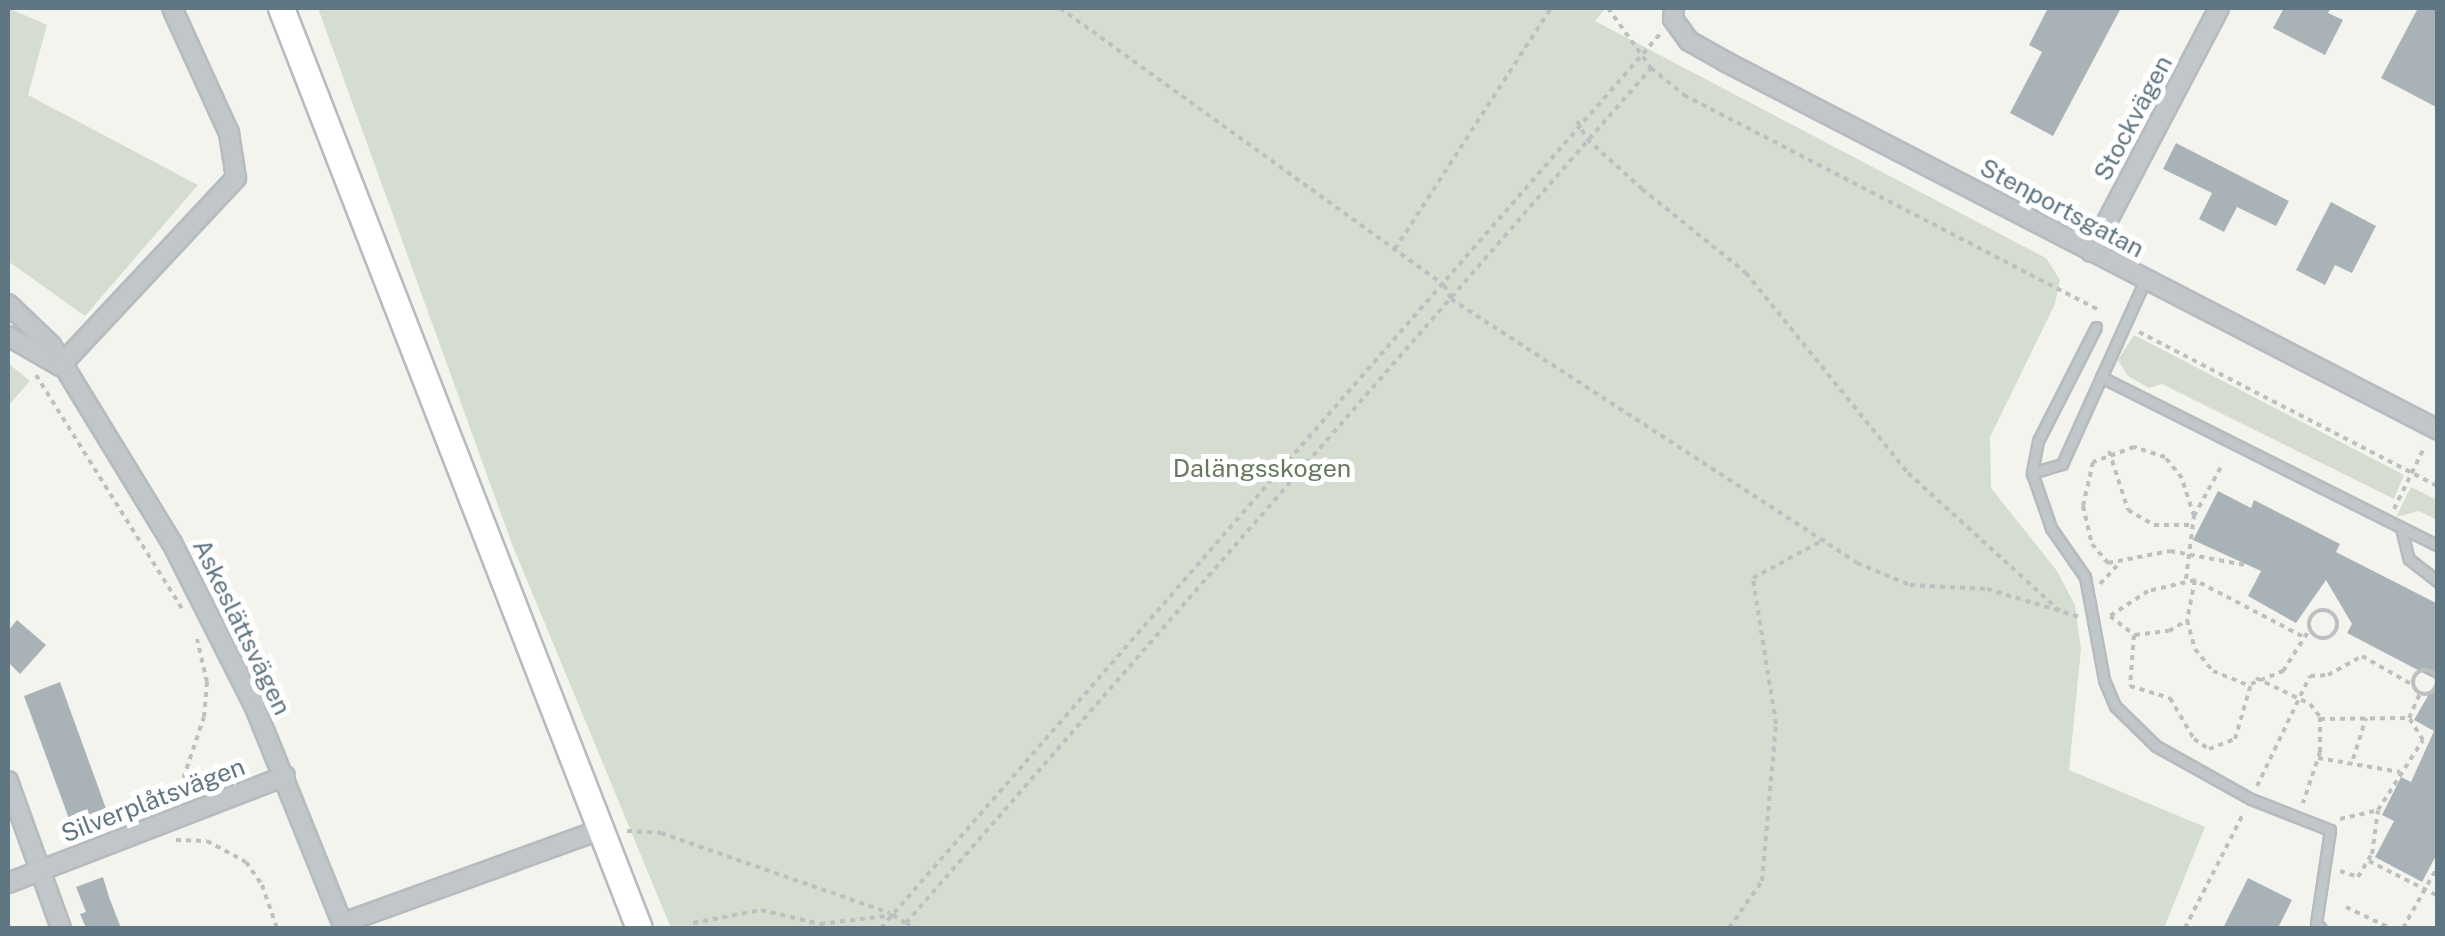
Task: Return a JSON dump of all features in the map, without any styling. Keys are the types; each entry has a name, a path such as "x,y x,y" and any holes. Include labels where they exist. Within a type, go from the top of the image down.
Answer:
{"main road":[{"path":"281,8 639,928"}],"street":[{"path":"60,366 236,178 229,133 172,8"},
{"name":"Stockvägen","path":"2091,252 2219,8"},
{"name":"Stenportsgatan","path":"1673,13 1689,40 1728,63 2436,429"},
{"name":"Askeslättsvägen","path":"8,304 37,326 172,543 285,776 344,926"},
{"name":"Askeslättsvägen","path":"8,336 60,366"},
{"name":"Silverplåtsvägen","path":"8,883 285,776"},
{"name":"Silverplåtsvägen","path":"8,786 39,871"},
{"path":"344,926 603,829"},
{"path":"39,871 61,928"}],"lane":[{"path":"2032,473 2062,464 2145,280"},
{"path":"2096,327 2038,441 2032,473 2041,508 2090,595 2115,706 2156,746 2251,798 2330,830 2316,924 2322,928"},
{"path":"2101,377 2438,546"},
{"path":"2402,528 2409,559 2438,582"}],"path":[{"path":"1060,8 1444,285 1451,299 1826,538 1857,563 1910,585 1988,589 2064,616 2094,618"},
{"path":"1395,249 1552,8"},
{"path":"1608,8 1651,68 1684,95 2438,486"},
{"path":"881,928 1444,285 1577,121 1641,56 1673,13"},
{"path":"906,923 1651,68"},
{"path":"1577,121 1587,139 1746,273 1908,473 2064,616"},
{"path":"32,371 184,612"},
{"path":"2388,521 2436,429"},
{"path":"2117,566 2092,544 2083,506 2093,462 2109,451 2142,446 2174,464 2194,516"},
{"path":"2109,451 2128,510 2154,525 2192,525"},
{"path":"2186,579 2186,552 2194,516 2223,463"},
{"path":"1729,928 1762,881 1776,724 1753,578 1826,538"},
{"path":"2090,595 2117,566 2186,552 2246,565"},
{"path":"2186,620 2169,631 2134,635 2110,616 2148,590 2186,579 2195,580 2302,636"},
{"path":"2195,580 2186,620 2204,664 2250,686"},
{"path":"2134,635 2130,686 2170,698 2202,747 2220,750 2234,739 2256,678 2283,670 2319,610 2337,621 2329,636 2310,629"},
{"path":"187,838 176,790 199,747 207,682 193,628"},
{"path":"2185,928 2310,676 2328,675 2354,657 2376,660 2420,693"},
{"path":"2413,685 2420,672 2435,676 2434,690 2420,693"},
{"path":"2256,678 2298,698 2320,719 2409,718"},
{"path":"2409,718 2420,693"},
{"path":"2353,759 2366,718"},
{"path":"2323,866 2358,877 2369,861 2378,810 2423,740 2409,718"},
{"path":"2300,818 2318,758 2320,719"},
{"path":"2318,758 2353,759 2400,772"},
{"path":"2330,830 2344,814 2378,810"},
{"path":"603,829 661,833 894,915 918,928"},
{"path":"164,843 187,838 220,846 246,862 262,885 278,928"},
{"path":"2369,861 2438,896"},
{"path":"2404,928 2438,866"},
{"path":"2346,908 2390,928"},
{"path":"693,923 746,910 834,924 894,915"}],"green space":[{"path":"8,8 47,25 28,95 198,185 85,316 8,261"},
{"name":"Dalängsskogen","path":"318,8 1606,8 1595,21 2046,258 2060,280 2055,304 1990,437 1991,488 2057,571 2075,605 2081,649 2069,770 2205,827 2164,928 671,928 512,544"},
{"path":"2134,335 2404,475 2394,499 2162,384 2149,388 2128,376 2118,360"},
{"path":"8,363 30,381 8,406"},
{"path":"2411,487 2437,500 2437,520 2419,511 2396,517"}],"building":[{"path":"2048,8 2121,8 2053,136 2010,113 2042,52 2029,45"},
{"path":"2284,8 2331,8 2328,13 2343,20 2325,55 2273,28"},
{"path":"2418,8 2438,8 2438,108 2381,78"},
{"path":"2176,143 2289,201 2276,226 2237,207 2224,232 2199,219 2212,193 2163,169"},
{"path":"2331,202 2376,226 2352,273 2335,265 2325,285 2296,270"},
{"path":"2218,491 2251,508 2254,500 2340,544 2336,552 2438,604 2438,852 2422,882 2375,857 2394,821 2382,815 2401,777 2411,782 2434,731 2414,720 2437,680 2347,633 2352,624 2326,580 2296,623 2248,596 2261,571 2193,540"},
{"path":"17,620 46,645 20,674 8,662 8,631"},
{"path":"60,682 108,814 72,827 24,696"},
{"path":"103,877 121,928 86,928 80,914 86,912 76,887"},
{"path":"2248,878 2292,900 2278,928 2223,928"}]}
